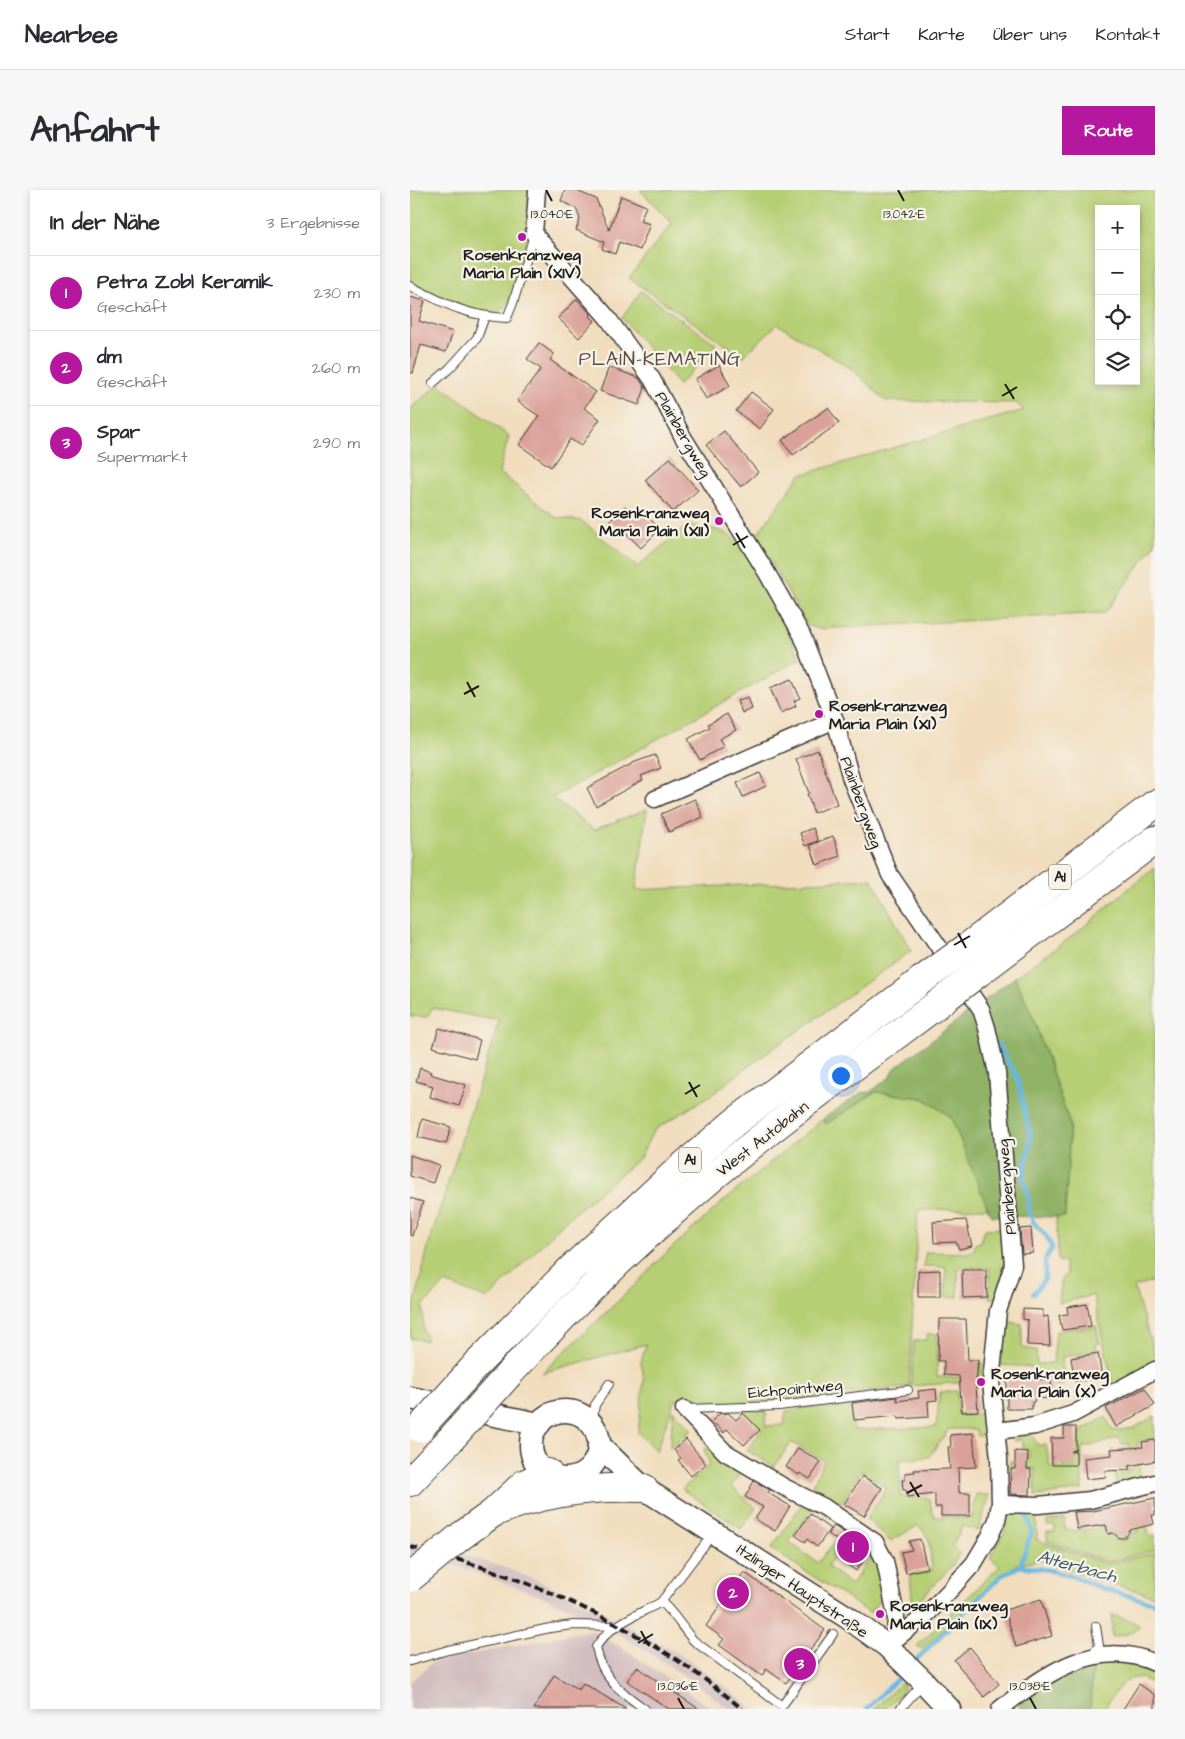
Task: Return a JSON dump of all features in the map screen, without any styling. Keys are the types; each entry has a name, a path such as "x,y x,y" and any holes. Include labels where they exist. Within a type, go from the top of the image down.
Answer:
{"highway":[{"name":"West Autobahn","path":"415,1433 477,1364 570,1269 734,1122 1155,804"},
{"name":"West Autobahn","path":"410,1482 592,1287 706,1183 767,1133 1155,840"},
{"path":"410,1578 461,1536 493,1513 524,1484 548,1473"},
{"path":"493,1513 515,1504 548,1496 617,1487 643,1488"}],"main road":[{"path":"410,1398 501,1416 524,1435 535,1434"},
{"path":"596,1435 595,1461 589,1469 580,1475 562,1478 548,1473 538,1465 534,1458 535,1434 546,1417 556,1412 576,1413 585,1417 596,1435 643,1488"},
{"path":"589,1469 643,1488"},
{"name":"Itzlinger Hauptstraße","path":"643,1488 893,1647 949,1709"}],"street":[{"path":"534,234 537,190"},
{"name":"Plainbergweg","path":"534,234 607,317 660,391 683,437 742,530 802,634 834,720 851,779 890,876 981,1009 987,1028 996,1073 1013,1265 998,1311 991,1382 997,1431 1000,1504 997,1520 990,1536 974,1563 928,1613 893,1647"},
{"path":"656,799 834,720"},
{"path":"997,1431 1035,1426 1073,1414 1155,1370"},
{"path":"684,1409 725,1452 784,1487 824,1507 875,1542 885,1560 896,1616 893,1647"},
{"path":"1000,1504 1038,1505 1090,1500 1155,1483"},
{"path":"1000,1709 1034,1683 1068,1664 1089,1657 1111,1654 1142,1657 1155,1663"}],"lane":[{"path":"410,286 456,309 484,316 507,318 534,234"},
{"path":"432,383 450,369 477,338 484,316"},
{"path":"596,1435 595,1405 609,1384"},
{"name":"Eichpointweg","path":"684,1409 779,1406 908,1390"},
{"path":"645,1709 617,1688 608,1677 599,1661 596,1647 603,1637 618,1626 661,1602 714,1532"},
{"path":"661,1602 694,1641 782,1706 833,1634"},
{"path":"410,1661 448,1650 550,1628 573,1625 618,1626"},
{"path":"1089,1657 1098,1646 1096,1626"},
{"path":"900,1709 922,1680"}],"shaded area":[{"path":"410,1542 454,1552 506,1568 584,1602 676,1652 710,1675 753,1709 729,1709 690,1679 624,1637 595,1620 546,1598 466,1569 410,1555"},
{"path":"591,1630 627,1651 712,1709 410,1709 410,1682 433,1662"}],"green space":[{"path":"410,190 530,190 530,218 524,256 508,304 502,309 495,313 476,311 410,282"},
{"path":"640,190 1155,190 1155,544 1105,613 819,629 807,625 756,536 800,475 1024,410 1016,403 886,401 852,369 777,324 743,357 629,278 672,223"},
{"path":"641,291 716,344 679,385 622,318"},
{"path":"439,384 509,436 499,472 555,517 582,521 637,567 688,525 726,533 748,556 759,573 779,610 800,659 552,798 594,830 647,809 636,890 872,879 911,951 746,1068 714,1093 653,1131 640,1158 565,1221 488,1299 445,1283 423,1306 423,1329 427,1341 410,1338 410,1324 428,1247 499,1021 432,1008 427,1017 410,1016 410,409"},
{"path":"1155,868 1155,1281 1134,1287 1155,1356 1155,1363 1113,1386 1093,1295 1059,1303 1062,1277 1067,1275 1065,1262 1058,1261 1056,1217 1065,1216 1070,1124 1032,1015 1015,977 1081,929"},
{"path":"1015,977 1032,1015 1070,1124 1065,1217 991,1216 951,1117 923,1098 875,1092 826,1124 823,1119 861,1093 870,1092 890,1077 895,1068"},
{"path":"875,1092 923,1098 951,1117 988,1208 918,1210 909,1387 761,1404 675,1400 656,1451 638,1433 644,1379 641,1362 646,1344 542,1373 665,1254 725,1200 823,1119 826,1124"},
{"path":"1005,1228 1005,1267 997,1298 989,1298 990,1268 958,1268 958,1297 945,1297 946,1267 923,1266 926,1252 967,1253 974,1250 975,1244 980,1242 985,1229"},
{"path":"1004,1321 1022,1324 1022,1348 1036,1350 1037,1364 1053,1363 1056,1331 1096,1326 1100,1343 1096,1344 1097,1352 1062,1357 1064,1385 1054,1386 1053,1377 1034,1378 1032,1367 1000,1365"},
{"path":"927,1334 937,1334 937,1377 978,1378 979,1363 982,1362 983,1381 911,1386 914,1341 926,1340"},
{"path":"957,1391 958,1414 982,1414 985,1435 977,1436 975,1429 949,1429 929,1457 899,1460 901,1497 929,1498 934,1517 972,1518 976,1494 990,1495 978,1531 963,1526 952,1546 960,1553 952,1566 913,1607 910,1575 932,1571 929,1540 919,1525 890,1541 866,1519 887,1488 861,1471 841,1503 812,1486 824,1461 791,1442 774,1467 747,1450 762,1430 744,1410 767,1411 765,1426 784,1425 786,1411 849,1401 854,1430 936,1427 940,1392"},
{"path":"673,1411 692,1430 670,1448"},
{"path":"1155,1416 1155,1438 1138,1442 1140,1479 1116,1485 1115,1474 1131,1470 1129,1444 1122,1444 1119,1438 1082,1448 1082,1490 1035,1496 1035,1469 1010,1466 1010,1461 1029,1461 1029,1451 1023,1448 1022,1440 1013,1441 1014,1439 1032,1433 1037,1445 1046,1445 1050,1467 1075,1466 1080,1432 1106,1417 1113,1431 1134,1428"},
{"path":"710,1446 741,1472 731,1486 756,1508 741,1529 682,1489 710,1465 704,1450"},
{"path":"802,1504 812,1509 789,1542 818,1563 834,1542 842,1547 827,1566 851,1585 874,1553 882,1573 884,1595 870,1613 771,1549"},
{"path":"1008,1506 1036,1506 1037,1540 1107,1564 1155,1553 1155,1596 1091,1578 1041,1560 1015,1565 922,1649 917,1646 1000,1566 990,1557 1005,1532"},
{"path":"1099,1515 1103,1515 1107,1535 1114,1534 1119,1540 1126,1540 1131,1534 1138,1532 1137,1524 1146,1522 1149,1536 1155,1535 1155,1550 1107,1562 1047,1541 1047,1532 1055,1532 1055,1526 1047,1526 1047,1521 1065,1519 1064,1527 1072,1531 1101,1528"},
{"path":"1112,1615 1130,1620 1140,1626 1128,1634 1112,1637"},
{"path":"1108,1662 1130,1663 1155,1670 1155,1685 1144,1679 1134,1678 1119,1688 1104,1709 1090,1709 1093,1664"},
{"path":"1093,1664 1090,1709 1022,1709 1017,1703 1053,1677"},
{"path":"904,1680 903,1691 885,1709 874,1709"}],"building":[{"path":"565,190 574,190 596,199 609,230 621,196 646,206 640,221 650,224 640,250 619,242 615,254 602,249 604,242 576,230 580,219 576,208 561,201"},
{"path":"410,297 425,301 419,321 453,332 446,352 421,345 413,373 410,373"},
{"path":"577,299 595,321 579,338 558,318"},
{"path":"539,343 554,354 550,360 596,392 584,408 600,419 581,446 570,439 551,467 519,445 539,416 517,401 541,369 527,359"},
{"path":"719,365 730,386 706,399 695,379"},
{"path":"609,367 639,378 645,388 639,405 600,391"},
{"path":"751,392 774,409 760,429 736,411"},
{"path":"828,408 839,423 793,455 782,440"},
{"path":"724,431 758,472 741,487 706,445"},
{"path":"670,458 698,490 673,512 645,480"},
{"path":"625,506 633,514 639,508 660,529 641,548 620,527 618,529 610,521"},
{"path":"792,679 800,698 794,701 796,706 781,713 770,688"},
{"path":"748,697 752,709 742,713 737,701"},
{"path":"727,714 736,730 719,739 724,746 700,760 688,739 710,727 708,724"},
{"path":"818,750 837,804 814,813 807,794 809,793 796,759"},
{"path":"655,755 661,768 641,776 643,780 596,806 587,788 635,762"},
{"path":"760,773 766,786 743,797 737,783"},
{"path":"695,799 703,817 669,832 661,814"},
{"path":"813,828 818,841 805,846 800,833"},
{"path":"833,836 840,856 817,865 810,845"},
{"path":"439,1028 480,1040 475,1059 433,1047"},
{"path":"420,1068 431,1072 430,1074 466,1085 459,1106 430,1097 433,1086 416,1081"},
{"path":"422,1119 451,1127 446,1144 418,1137"},
{"path":"410,1155 439,1165 433,1183 410,1176"},
{"path":"410,1198 423,1202 412,1236 410,1235"},
{"path":"966,1220 972,1246 959,1249 956,1242 934,1243 933,1222"},
{"path":"1031,1228 1033,1253 1022,1254 1020,1229"},
{"path":"940,1270 940,1297 918,1297 918,1271"},
{"path":"962,1270 986,1270 987,1297 963,1298"},
{"path":"1087,1304 1091,1326 1062,1330 1059,1315 1068,1314 1067,1307"},
{"path":"1023,1309 1043,1310 1043,1317 1048,1316 1050,1346 1027,1345 1028,1320 1023,1319"},
{"path":"939,1319 966,1319 968,1360 978,1360 976,1387 978,1411 962,1412 959,1376 944,1375 944,1361 938,1361"},
{"path":"1098,1353 1102,1377 1075,1382 1071,1358"},
{"path":"1007,1374 1032,1374 1032,1380 1051,1379 1052,1399 1035,1398 1034,1402 1032,1402 1032,1409 1007,1409"},
{"path":"1145,1388 1155,1405 1116,1427 1106,1408"},
{"path":"936,1389 937,1400 928,1401 929,1417 899,1419 898,1416 854,1420 852,1403 897,1397 897,1401 919,1398 918,1391"},
{"path":"728,1413 736,1420 743,1413 760,1430 744,1445 727,1429 724,1433 712,1421 719,1414"},
{"path":"1064,1427 1076,1427 1076,1449 1071,1452 1076,1451 1076,1465 1052,1465 1051,1438 1064,1438"},
{"path":"973,1433 976,1467 958,1468 959,1493 970,1493 970,1516 941,1516 941,1507 935,1507 935,1494 907,1497 906,1490 903,1490 902,1480 905,1480 905,1473 915,1472 914,1470 950,1469 948,1447 951,1447 950,1435"},
{"path":"686,1439 706,1464 691,1476 678,1460 681,1458 674,1450"},
{"path":"1155,1440 1155,1461 1129,1466 1129,1470 1105,1471 1106,1477 1086,1479 1084,1458 1112,1455 1111,1449 1143,1447 1142,1442"},
{"path":"798,1448 821,1462 810,1479 786,1467"},
{"path":"1015,1451 1028,1452 1027,1469 1031,1469 1030,1495 1010,1494 1011,1469 1015,1469"},
{"path":"862,1476 882,1488 864,1516 844,1504"},
{"path":"754,1481 770,1490 768,1493 790,1506 775,1531 755,1519 763,1507 745,1497"},
{"path":"1155,1498 1155,1515 1152,1515 1154,1524 1130,1530 1123,1538 1119,1538 1113,1533 1108,1534 1106,1525 1077,1529 1074,1512 1093,1511"},
{"path":"810,1514 830,1529 817,1547 807,1539 805,1542 795,1535"},
{"path":"834,1526 852,1538 846,1546 828,1534"},
{"path":"920,1539 927,1568 906,1573 901,1552 912,1550 909,1541"},
{"path":"850,1541 868,1554 856,1571 838,1558"},
{"path":"744,1572 825,1630 786,1683 766,1669 762,1676 719,1645 724,1639 706,1626"},
{"path":"1041,1599 1052,1636 1016,1647 1005,1610"},
{"path":"970,1647 999,1684 984,1697 954,1660"},
{"path":"637,1667 699,1709 669,1709 627,1681"},
{"path":"554,1675 579,1690 583,1683 626,1709 534,1709"},
{"path":"1139,1684 1155,1695 1155,1709 1123,1709"}],"waterway":[{"path":"999,1044 1000,1049 1017,1076 1031,1140 1023,1178 1029,1197 1028,1210 1034,1223 1047,1237 1052,1248 1045,1260 1045,1279 1033,1294"},
{"path":"1020,1566 1032,1531 1025,1509"},
{"name":"Alterbach","path":"913,1663 1001,1576 1020,1566 1049,1570 1075,1577 1103,1589 1155,1603"},
{"name":"Alterbach","path":"867,1709 904,1672"}],"railway":[{"path":"410,1547 498,1572 586,1609 669,1655 707,1681 742,1709"}],"place":[{"name":"Rosenkranzweg Maria Plain (XIV)","path":"522,237"},
{"name":"Rosenkranzweg Maria Plain (XII)","path":"719,521"},
{"name":"Rosenkranzweg Maria Plain (XI)","path":"819,714"},
{"name":"Rosenkranzweg Maria Plain (X)","path":"981,1382"},
{"name":"Petra Zobl Keramik","path":"853,1547"},
{"name":"dm","path":"733,1593"},
{"name":"Rosenkranzweg Maria Plain (IX)","path":"880,1614"},
{"name":"Spar","path":"800,1664"}],"district":[{"name":"PLAIN-KEMATING","path":"660,358"}]}
